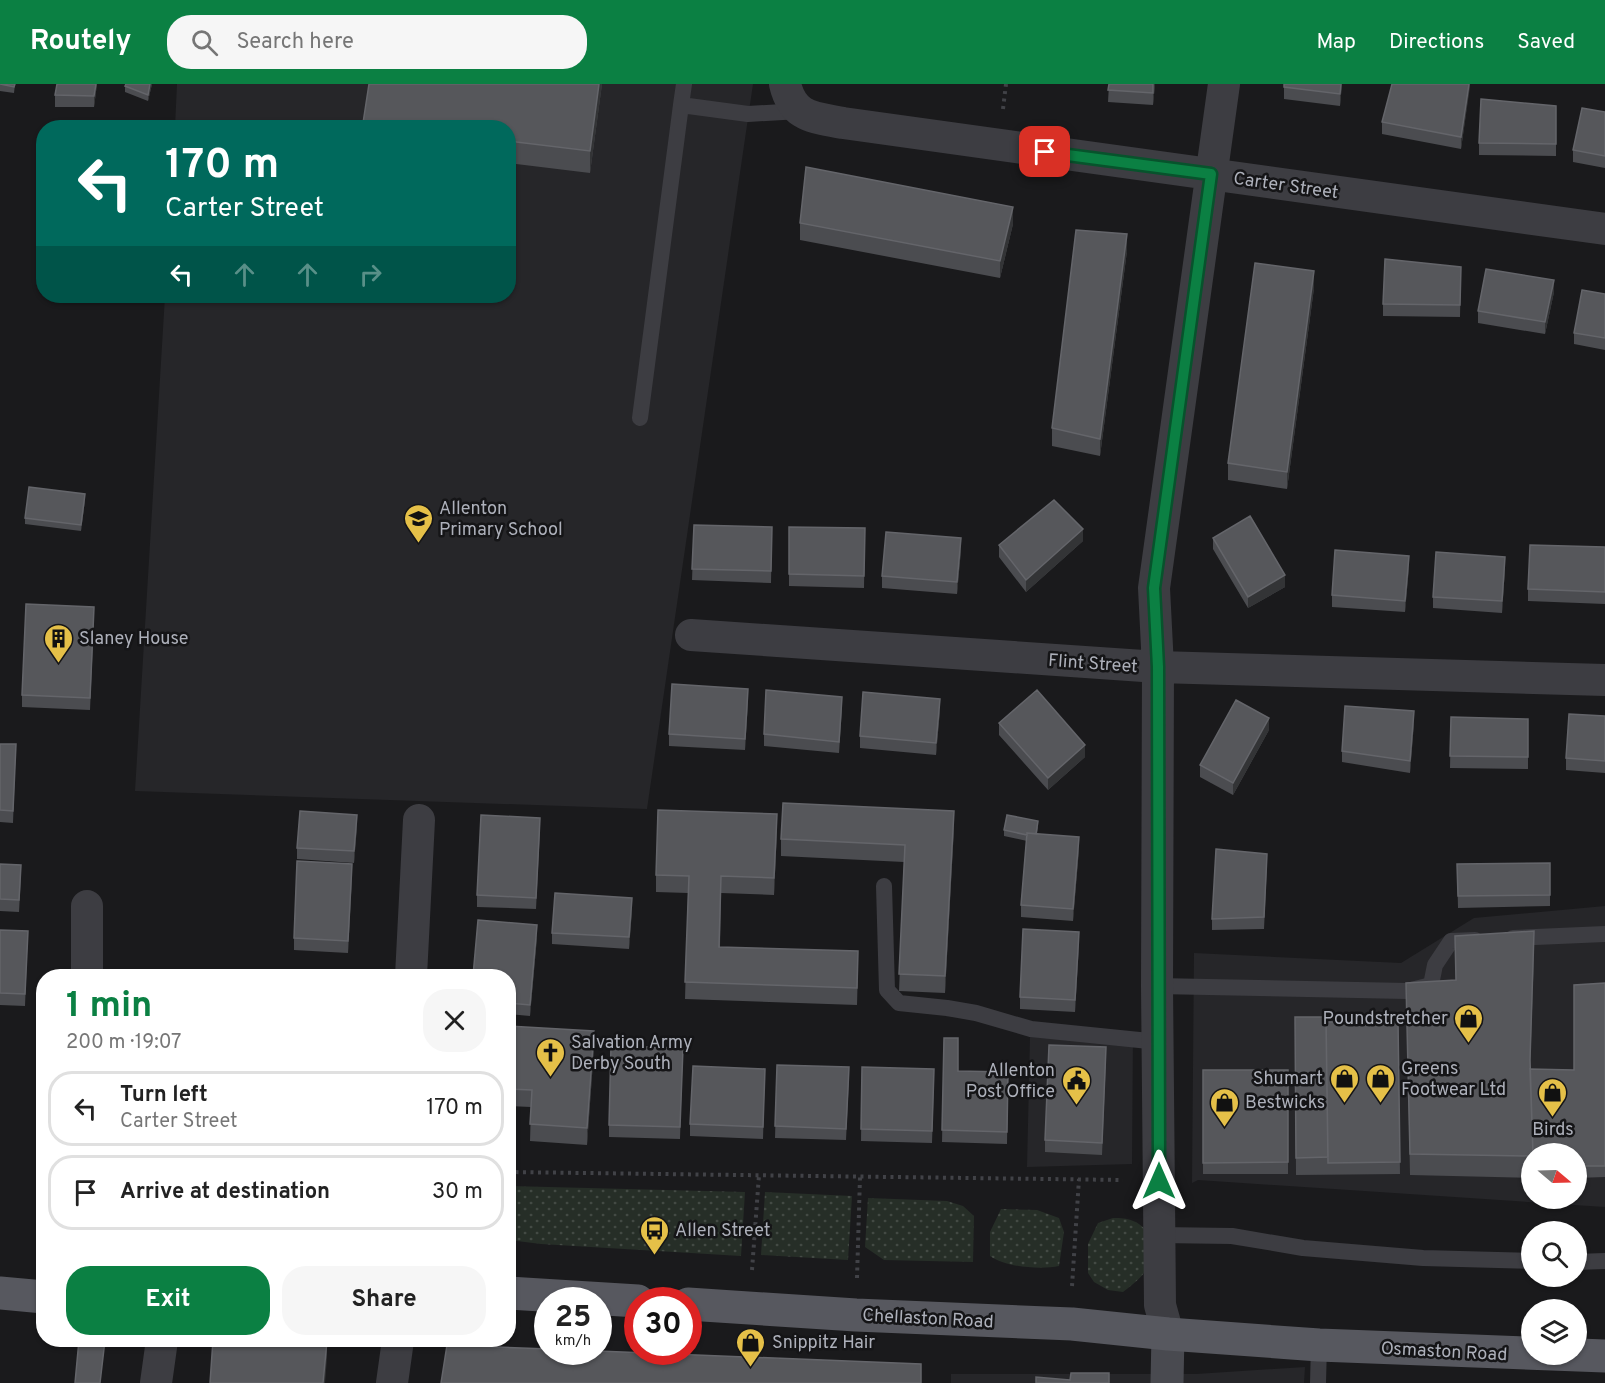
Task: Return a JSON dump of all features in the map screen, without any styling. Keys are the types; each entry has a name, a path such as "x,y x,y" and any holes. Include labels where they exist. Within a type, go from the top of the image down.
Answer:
{"main road":[{"path":"0,1293 36,1296"},
{"path":"516,1293 624,1300"},
{"name":"Chellaston Road","path":"702,1305 1072,1324 1168,1334"},
{"name":"Osmaston Road","path":"1168,1334 1319,1345 1605,1356"}],"street":[{"path":"1167,1383 1168,1334 1160,1305 1157,986 1158,667 1154,588 1224,84"},
{"name":"Carter Street","path":"792,100 808,115 843,123 1605,229"},
{"name":"Flint Street","path":"690,635 1158,667 1605,680"},
{"path":"411,969 419,820"},
{"path":"87,906 87,969"},
{"path":"156,1383 161,1347"},
{"path":"392,1383 397,1347"}],"lane":[{"path":"640,418 684,84"},
{"path":"681,105 748,114 792,100"},
{"path":"884,886 886,990 899,1003 976,1013 1031,1029 1159,1042"},
{"path":"1157,986 1407,991 1431,985 1434,965 1450,941 1605,934"},
{"path":"1159,1235 1232,1236 1303,1248 1423,1258 1521,1261"},
{"path":"1587,1262 1605,1261"},
{"path":"1318,1383 1319,1345"}],"path":[{"path":"516,1173 1159,1181"},
{"path":"749,1308 759,1175"},
{"path":"855,1314 860,1177"},
{"path":"1071,1287 1079,1179"}],"shaded area":[{"name":"Allenton Primary School","path":"177,84 753,84 647,809 135,791 165,303 516,303 516,120 175,120"},
{"path":"1605,906 1605,1207 1587,1206 1587,1143 1521,1143 1521,1201 1198,1180 1192,1183 1194,953 1401,963 1474,918"},
{"path":"1133,1032 1132,1164 1027,1167 1030,1037"},
{"path":"516,1186 745,1192 741,1256 516,1241"},
{"path":"765,1192 852,1196 848,1260 761,1255"},
{"path":"868,1198 947,1201 963,1206 974,1216 973,1262 884,1260 865,1247"},
{"path":"1001,1209 1037,1210 1059,1218 1064,1232 1059,1266 1023,1267 1004,1263 990,1256 990,1232"},
{"path":"1113,1218 1132,1220 1147,1231 1148,1260 1145,1272 1123,1292 1108,1290 1094,1282 1088,1273 1088,1244 1098,1223"},
{"path":"1305,1367 1304,1383 951,1383 951,1374 1196,1374"}],"building":[{"path":"57,84 96,84 94,96 55,95"},
{"path":"126,84 150,84 148,95 125,86"},
{"path":"369,84 599,84 590,151 516,142 516,120 363,120"},
{"path":"1109,84 1153,84 1153,93 1108,90"},
{"path":"1284,84 1341,84 1340,94 1284,87"},
{"path":"1392,84 1469,84 1461,137 1382,122"},
{"path":"1481,99 1556,106 1556,144 1479,143"},
{"path":"1582,108 1605,112 1605,156 1573,150"},
{"path":"806,167 1013,207 1000,261 800,223"},
{"path":"1076,230 1127,234 1100,439 1052,428"},
{"path":"1385,259 1461,267 1460,305 1383,304"},
{"path":"1255,263 1314,271 1287,472 1228,463"},
{"path":"1486,269 1554,280 1545,322 1478,311"},
{"path":"1582,290 1605,294 1605,338 1574,333"},
{"path":"29,487 85,494 81,525 25,518"},
{"path":"1054,500 1083,529 1026,580 999,545"},
{"path":"1250,516 1285,575 1248,597 1213,538"},
{"path":"694,525 772,527 771,571 692,569"},
{"path":"789,527 865,528 864,576 789,574"},
{"path":"886,532 961,538 957,582 882,576"},
{"path":"1530,545 1605,547 1605,592 1528,589"},
{"path":"1335,550 1409,556 1405,601 1332,595"},
{"path":"1436,552 1505,557 1502,601 1433,597"},
{"name":"Slaney House","path":"26,604 94,607 90,698 22,695"},
{"path":"672,684 748,689 745,739 669,734"},
{"path":"766,690 842,697 839,742 764,734"},
{"path":"1037,690 1085,745 1048,778 999,723"},
{"path":"863,692 940,699 936,743 860,736"},
{"path":"1236,700 1269,718 1233,783 1200,765"},
{"path":"1345,706 1414,711 1410,761 1342,751"},
{"path":"1569,714 1605,716 1605,761 1566,758"},
{"path":"1451,717 1528,719 1528,757 1450,756"},
{"path":"0,744 16,744 13,811 0,810"},
{"path":"783,803 954,811 945,976 899,974 905,845 781,839"},
{"path":"658,810 777,814 774,878 721,876 719,947 858,951 857,988 685,982 689,876 656,875"},
{"path":"300,811 357,815 354,851 297,848"},
{"path":"481,815 540,818 536,898 477,895"},
{"path":"1007,815 1038,821 1036,834 1027,833 1027,835 1004,830"},
{"path":"1027,833 1079,837 1073,909 1021,905"},
{"path":"1216,849 1267,854 1264,917 1212,919"},
{"path":"297,861 352,864 348,941 294,938"},
{"path":"1550,863 1550,895 1458,896 1457,864"},
{"path":"0,864 21,865 19,900 0,899"},
{"path":"555,893 632,898 629,937 552,933"},
{"path":"478,920 537,925 530,1005 516,1004 516,969 474,969"},
{"path":"1023,929 1079,932 1075,1000 1020,997"},
{"path":"0,930 28,931 25,994 0,993"},
{"name":"Poundstretcher","path":"1534,931 1530,1060 1533,1143 1521,1143 1521,1156 1410,1154 1406,983 1456,980 1455,936"},
{"path":"1605,983 1605,1166 1587,1166 1587,1143 1533,1143 1530,1069 1574,1070 1574,985"},
{"path":"1295,1017 1326,1017 1328,1157 1296,1158"},
{"path":"1398,1021 1400,1162 1328,1163 1326,1022"},
{"name":"Salvation Army Derby South","path":"516,1026 594,1031 587,1128 530,1124 532,1090 516,1089"},
{"path":"944,1038 958,1038 958,1071 1008,1072 1007,1132 942,1130"},
{"name":"Allenton Post Office","path":"1049,1045 1106,1047 1102,1143 1045,1140"},
{"path":"611,1046 683,1048 680,1127 609,1125"},
{"path":"777,1065 849,1067 846,1129 775,1126"},
{"path":"693,1066 765,1069 763,1127 690,1124"},
{"path":"862,1067 934,1069 932,1131 861,1129"},
{"path":"1203,1070 1288,1070 1288,1162 1203,1163"},
{"path":"78,1347 104,1347 100,1383 75,1383"},
{"path":"213,1347 326,1347 323,1383 210,1383"},
{"path":"447,1347 498,1347 534,1348 534,1365 612,1365 612,1352 624,1352 624,1365 702,1365 702,1355 921,1364 921,1383 441,1383"},
{"path":"1071,1373 1109,1373 1109,1383 1036,1383 1036,1377 1070,1380"}],"place":[{"name":"Allenton Primary School","path":"418,544"},
{"name":"Slaney House","path":"58,664"},
{"name":"Poundstretcher","path":"1469,1044"},
{"name":"Salvation Army Derby South","path":"550,1078"},
{"name":"Shumart","path":"1344,1104"},
{"name":"Greens Footwear Ltd","path":"1380,1104"},
{"name":"Allenton Post Office","path":"1076,1106"},
{"name":"Birds","path":"1553,1118"},
{"name":"Bestwicks","path":"1224,1128"},
{"name":"Allen Street","path":"654,1256"},
{"name":"Snippitz Hair","path":"751,1368"}],"route":[{"path":"1045,152 1211,174 1154,588 1158,667 1159,1181"}]}
